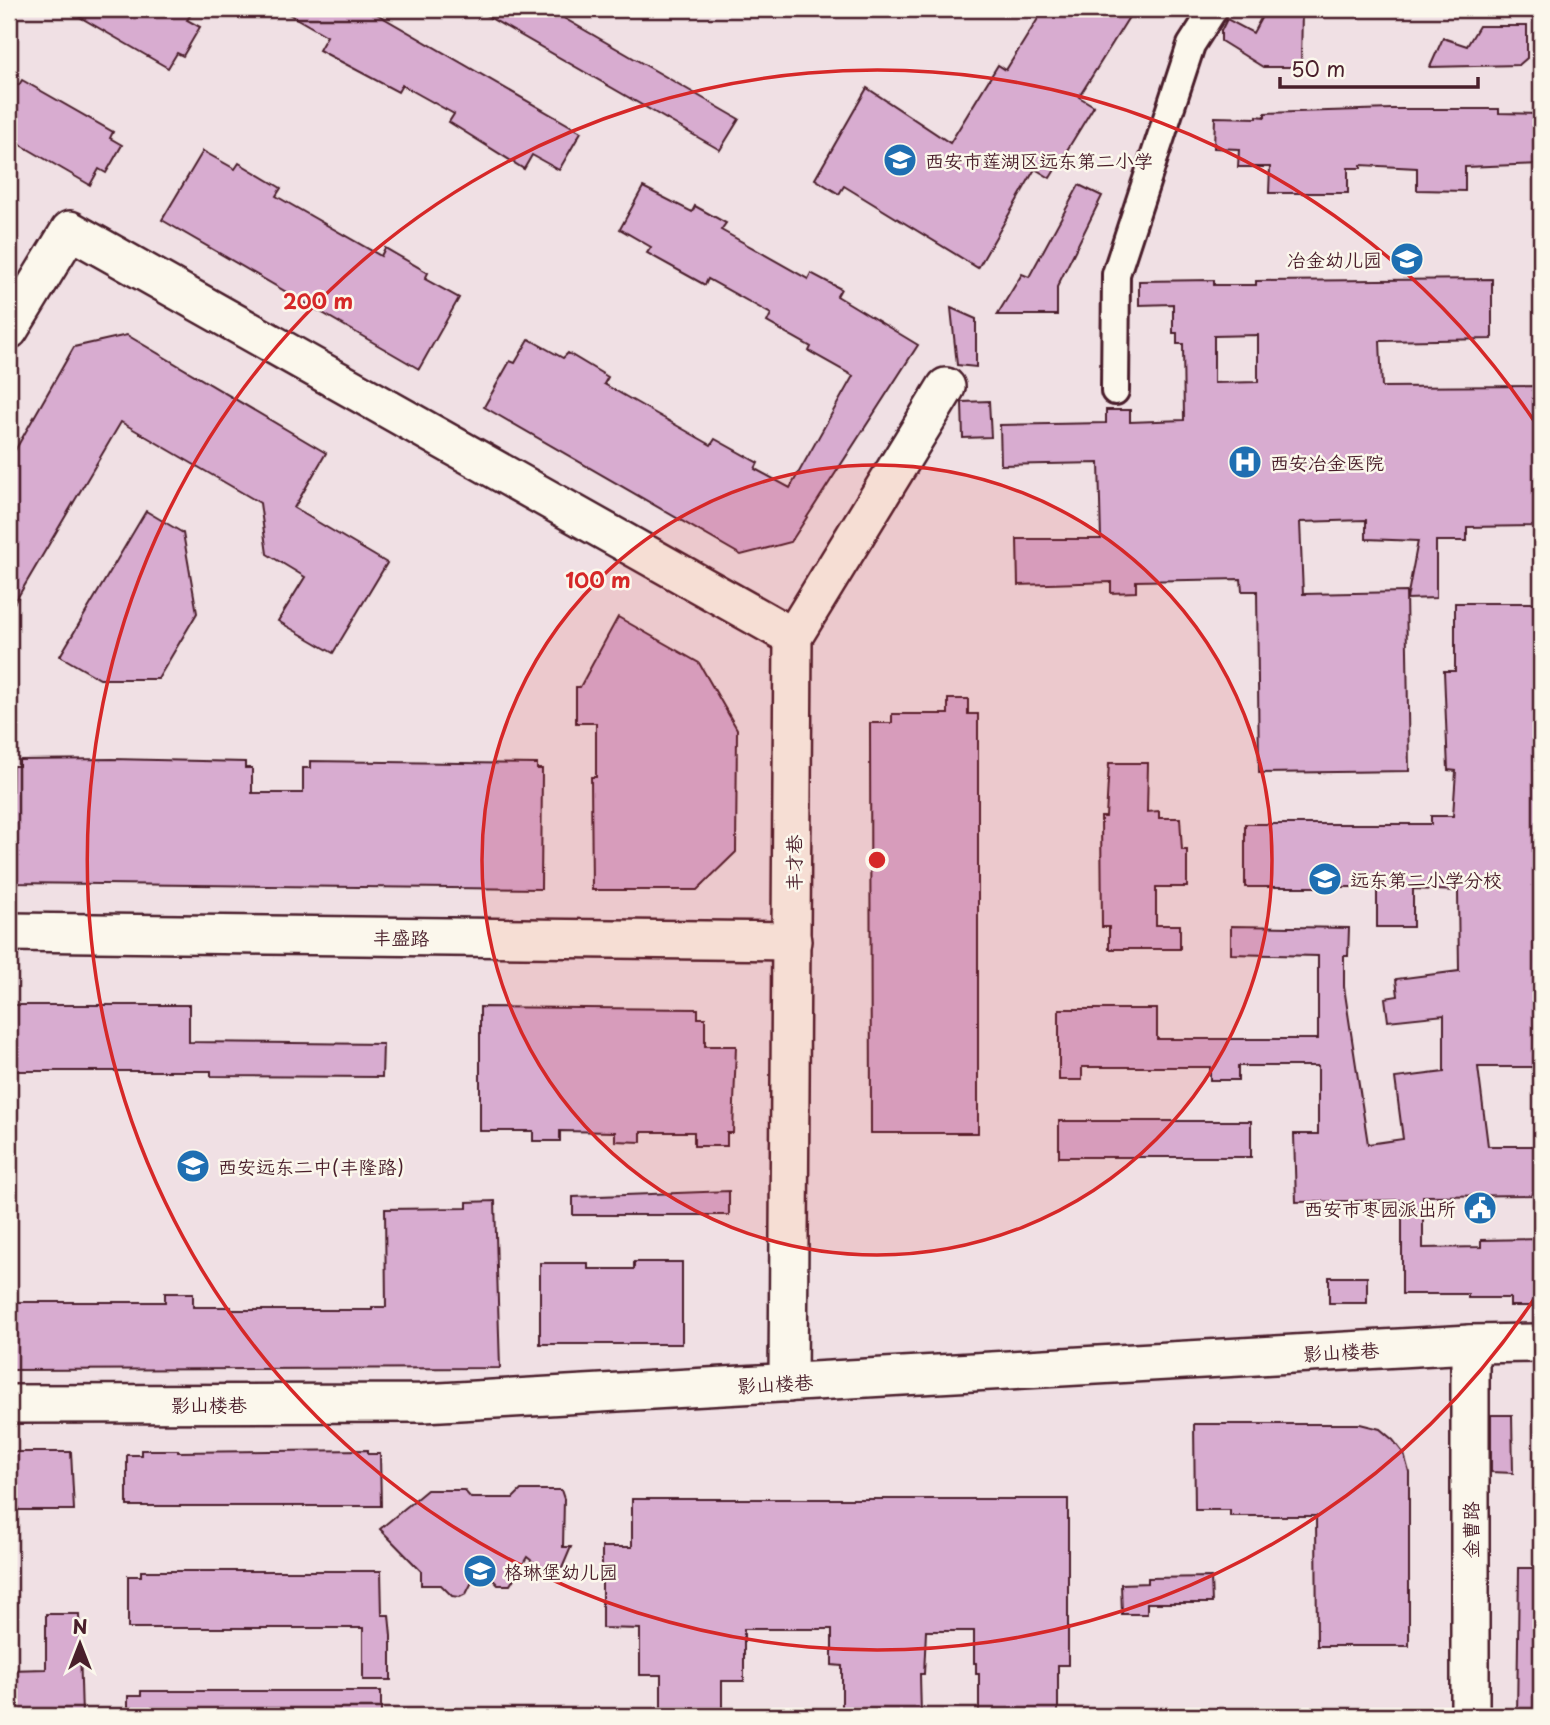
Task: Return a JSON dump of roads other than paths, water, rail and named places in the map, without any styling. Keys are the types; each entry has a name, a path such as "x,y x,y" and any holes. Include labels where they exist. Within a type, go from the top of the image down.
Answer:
{"street":[{"path":"1115,391 1116,274 1191,45 1214,9"},
{"path":"9,330 70,230 793,637 946,387"},
{"name":"丰才巷","path":"788,1382 793,637"},
{"name":"丰盛路","path":"9,932 792,941"},
{"name":"影山楼巷","path":"9,1405 423,1403 1470,1343 1541,1343"},
{"name":"金曹路","path":"1470,1343 1470,1716"}],"place":[{"name":"西安市莲湖区远东第二小学","path":"900,160"},
{"name":"冶金幼儿园","path":"1407,259"},
{"name":"西安冶金医院","path":"1245,462"},
{"name":"远东第二小学分校","path":"1325,879"},
{"name":"西安远东二中(丰隆路)","path":"193,1166"},
{"name":"西安市枣园派出所","path":"1480,1208"},
{"name":"格琳堡幼儿园","path":"480,1571"}]}
